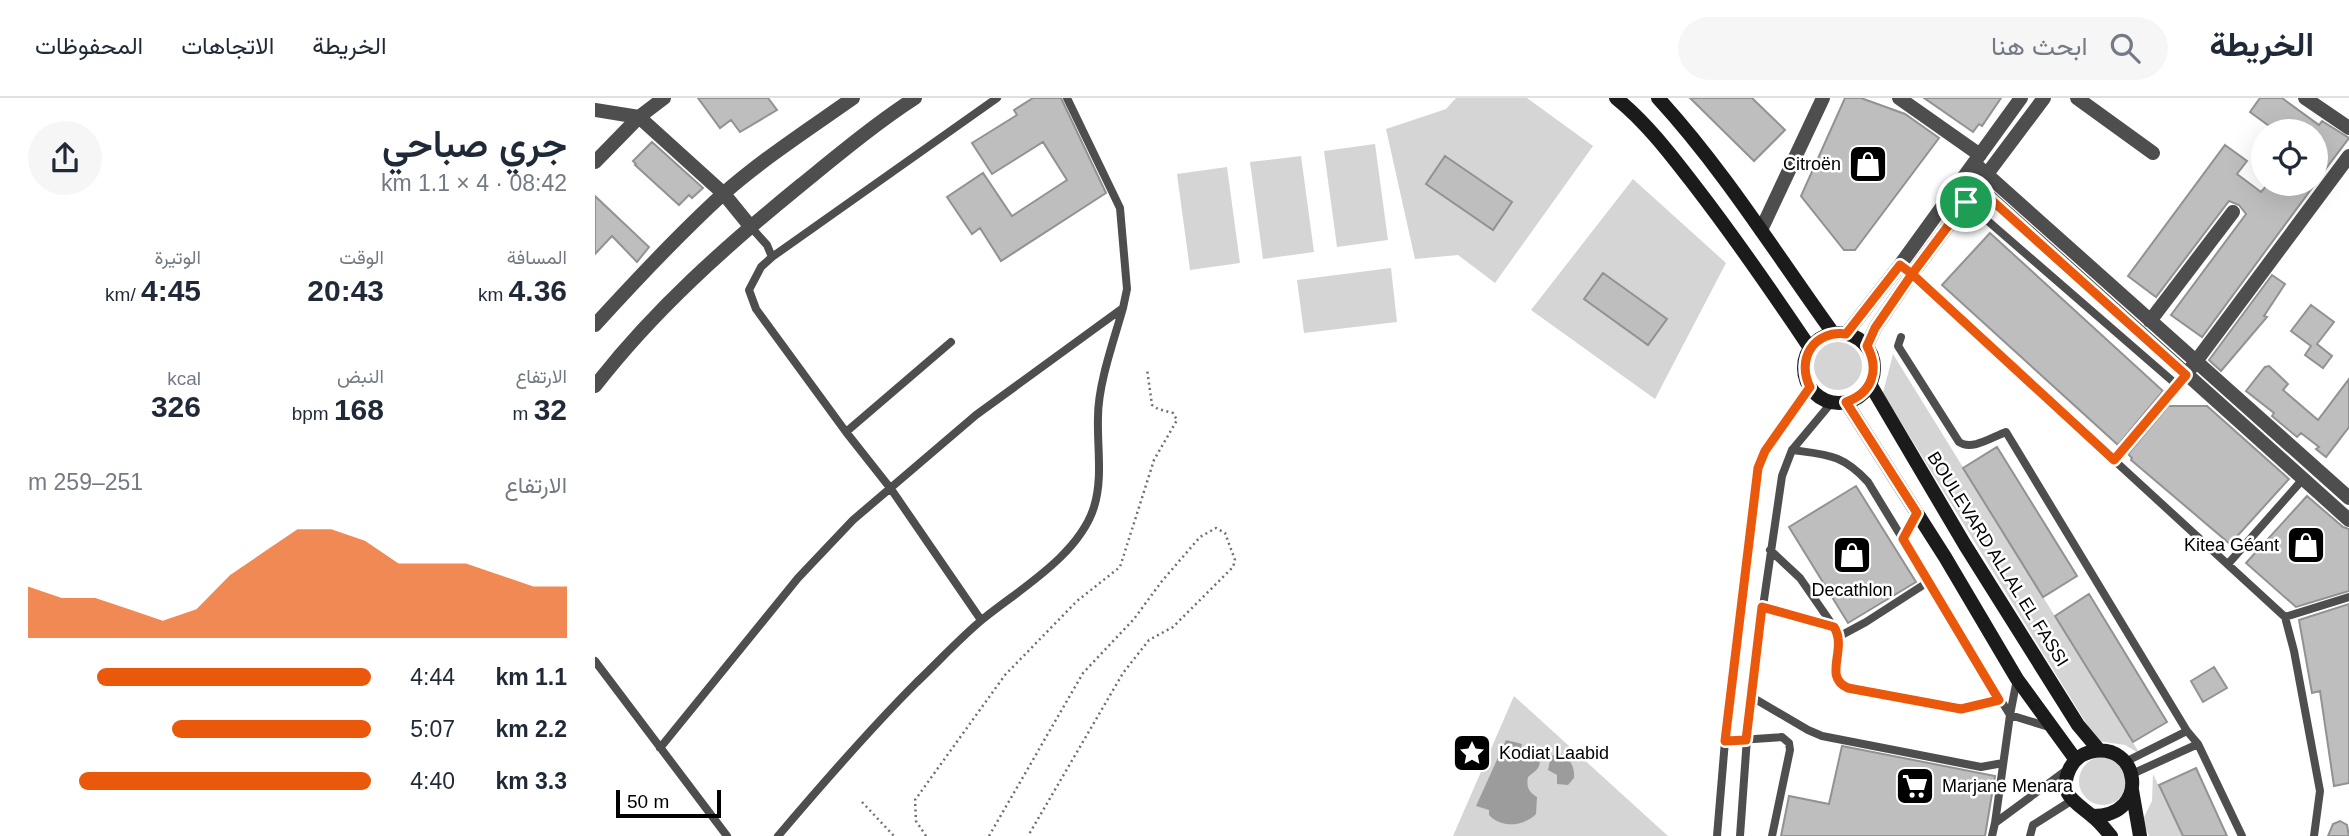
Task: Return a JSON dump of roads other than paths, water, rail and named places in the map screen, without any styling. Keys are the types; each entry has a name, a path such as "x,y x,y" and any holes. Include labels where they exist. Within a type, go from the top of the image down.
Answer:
{"main road":[{"path":"1616,98 1650,131 1702,195 1757,269 1810,348"},
{"path":"1658,98 1840,333"},
{"path":"1840,333 1857,338 1867,346 1874,365 1870,384 1856,399 1839,402 1816,394 1810,387 1804,368 1810,348 1816,341 1840,333"},
{"name":"BOULEVARD ALLAL EL FASSI","path":"1870,384 1945,512 2056,691 2099,750"},
{"path":"1839,402 1917,513 2017,679 2073,763"},
{"path":"2111,836 2093,816 2071,801 2067,790 2066,778 2073,763 2086,752 2109,751 2129,768 2140,836"},
{"path":"2093,816 2106,816 2118,811 2127,802 2132,790"}],"street":[{"path":"595,162 639,117 664,98"},
{"path":"595,325 648,267 724,194 780,149 853,98"},
{"path":"595,386 669,301 750,226 878,123 915,98"},
{"path":"1761,230 1823,98"},
{"path":"1899,98 1977,159 1987,173 2150,321 2186,374 2349,498"},
{"path":"1840,333 1900,265 2021,98"},
{"path":"1867,346 1875,328 1912,274 2044,98"},
{"path":"2077,98 2153,153"},
{"path":"2305,98 2349,128"},
{"path":"595,110 639,117 724,194 750,226"},
{"path":"2186,374 2349,156"},
{"path":"1966,176 2349,520"},
{"path":"2150,321 2233,212"}],"lane":[{"path":"982,620 891,489 756,309 749,290 761,267 772,257 997,98"},
{"path":"778,836 848,753 982,620 1052,565 1074,542 1094,509 1099,483 1098,414 1109,357 1127,289 1120,208 1067,98"},
{"path":"1966,202 2186,374 2114,460"},
{"path":"750,226 767,245 772,257"},
{"path":"1900,265 2285,617 2294,651 2320,791 2314,836"},
{"path":"660,748 798,578 853,520 976,415 1123,308"},
{"path":"1901,337 1898,346 1959,442 1972,446 2006,432 2187,731 2198,744 2242,836"},
{"path":"846,432 951,342"},
{"path":"1717,836 1725,741 1758,468 1765,451 1810,387"},
{"path":"1740,836 1750,696 1780,484 1792,450 1839,402"},
{"path":"1792,450 1840,458 1853,466 1868,482 2010,715 2051,727"},
{"path":"2228,564 2303,479"},
{"path":"1903,539 1917,513"},
{"path":"1770,550 1800,578 1840,636 1836,676 1841,685 1961,709 1999,700"},
{"path":"1840,636 1867,622 1928,582"},
{"path":"2285,617 2349,597"},
{"path":"1762,607 1834,627"},
{"path":"595,661 727,836"},
{"path":"1991,836 2017,679"},
{"path":"1750,696 1822,736 1981,766 2003,763"},
{"path":"2129,768 2187,731"},
{"path":"1725,741 1782,737 1790,746 1772,836"},
{"path":"2129,768 2198,744"},
{"path":"1995,823 2073,763"},
{"path":"2031,836 2033,825 2071,801"}],"place":[{"name":"Citroën","path":"1868,164"},
{"name":"Kitea Géant","path":"2306,545"},
{"name":"Decathlon","path":"1852,555"},
{"name":"Kodiat Laabid","path":"1472,753"},
{"name":"Marjane Menara","path":"1915,786"}]}
